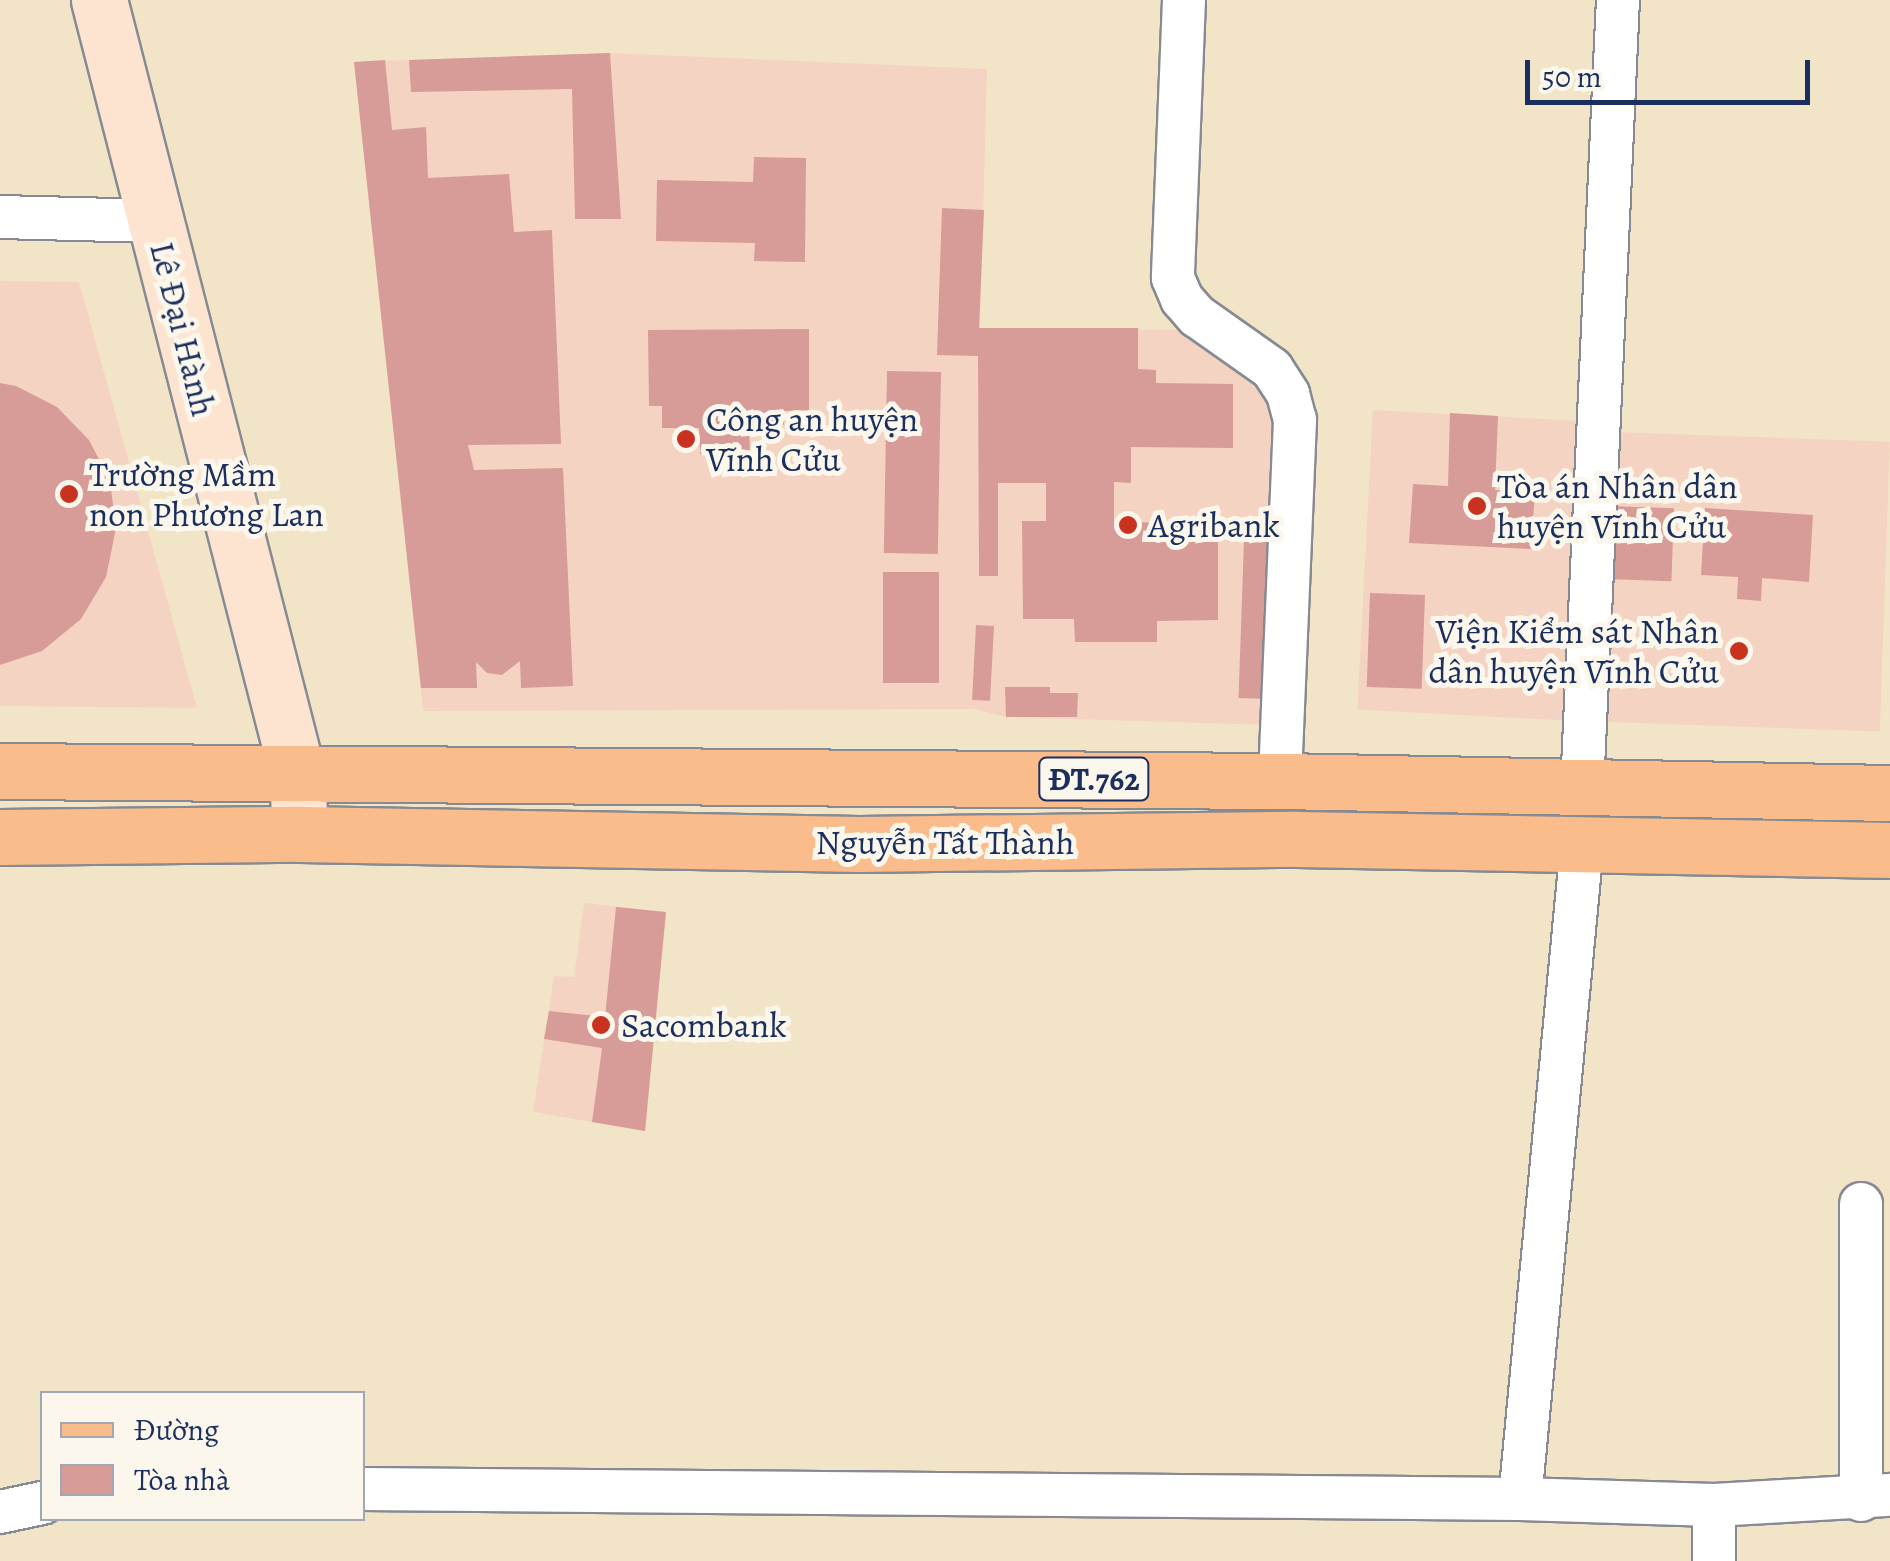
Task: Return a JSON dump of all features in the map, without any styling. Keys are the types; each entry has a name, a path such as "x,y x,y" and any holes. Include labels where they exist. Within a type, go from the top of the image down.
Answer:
{"main road":[{"name":"Lê Đại Hành","path":"99,0 297,773 300,834"},
{"name":"Nguyễn Tất Thành","path":"0,771 1280,781 1890,794"},
{"path":"859,844 860,779"},
{"path":"1582,790 1582,846"},
{"name":"Nguyễn Tất Thành","path":"0,837 300,834 859,844 1298,839 1890,850"}],"street":[{"path":"1184,0 1173,278 1182,299 1196,316 1272,369 1288,394 1294,420 1280,781"},
{"path":"1582,790 1618,0"},
{"path":"0,217 156,221"},
{"path":"1520,1498 1582,846"},
{"path":"365,1489 1520,1498 1714,1505 1875,1498 1861,1204"},
{"path":"0,1512 40,1503"},
{"path":"1714,1505 1714,1561"}],"shaded area":[{"name":"Công an huyện Vĩnh Cửu","path":"610,53 987,69 980,328 1195,330 1276,399 1269,725 1006,717 974,709 423,711 354,62"},
{"name":"Trường Mầm non Phương Lan","path":"0,281 79,282 197,708 0,706"},
{"name":"Tòa án Nhân dân huyện Vĩnh Cửu","path":"1373,410 1586,421 1570,721 1357,710"},
{"name":"Viện Kiểm sát Nhân dân huyện Vĩnh Cửu","path":"1613,432 1890,442 1880,731 1603,722"},
{"name":"Sacombank","path":"584,903 666,912 645,1131 533,1112 554,976 574,977"}],"building":[{"path":"610,53 621,219 575,219 572,89 411,92 409,60"},
{"path":"385,60 392,130 426,127 428,178 509,174 514,232 552,230 561,444 468,445 474,470 563,468 573,686 521,688 520,661 502,675 487,673 476,662 477,688 421,688 354,62"},
{"path":"754,157 806,158 805,262 754,261 755,243 656,241 657,180 753,182"},
{"path":"942,208 984,210 979,328 1138,328 1138,369 1156,370 1156,383 1233,384 1233,448 1131,447 1131,483 1114,482 1114,522 1218,523 1218,620 1157,621 1157,642 1075,642 1074,619 1023,619 1022,521 1046,521 1046,483 998,483 998,576 979,576 978,356 937,355"},
{"path":"809,329 809,410 784,411 784,425 749,425 750,454 700,454 699,428 662,428 662,406 649,406 648,330"},
{"path":"887,371 941,372 938,554 884,553"},
{"path":"0,383 16,386 57,407 89,440 110,481 116,528 106,577 81,619 42,651 0,665"},
{"path":"1450,413 1498,416 1495,490 1535,492 1531,549 1409,543 1413,484 1448,486"},
{"path":"1609,506 1674,508 1671,581 1606,579"},
{"path":"1705,508 1813,515 1809,582 1762,578 1761,601 1737,599 1738,577 1701,575"},
{"path":"1244,541 1277,542 1272,699 1239,698"},
{"path":"883,572 939,572 939,683 883,683"},
{"path":"1370,593 1425,595 1422,689 1367,687"},
{"path":"976,625 994,626 990,701 972,700"},
{"path":"1005,687 1050,687 1050,693 1078,693 1077,717 1006,717"},
{"path":"616,907 666,912 645,1131 592,1122 602,1048 544,1039 549,1011 605,1017"}],"place":[{"name":"Công an huyện Vĩnh Cửu","path":"686,439"},
{"name":"Trường Mầm non Phương Lan","path":"69,494"},
{"name":"Tòa án Nhân dân huyện Vĩnh Cửu","path":"1477,506"},
{"name":"Agribank","path":"1128,525"},
{"name":"Viện Kiểm sát Nhân dân huyện Vĩnh Cửu","path":"1739,651"},
{"name":"Sacombank","path":"601,1025"}]}
